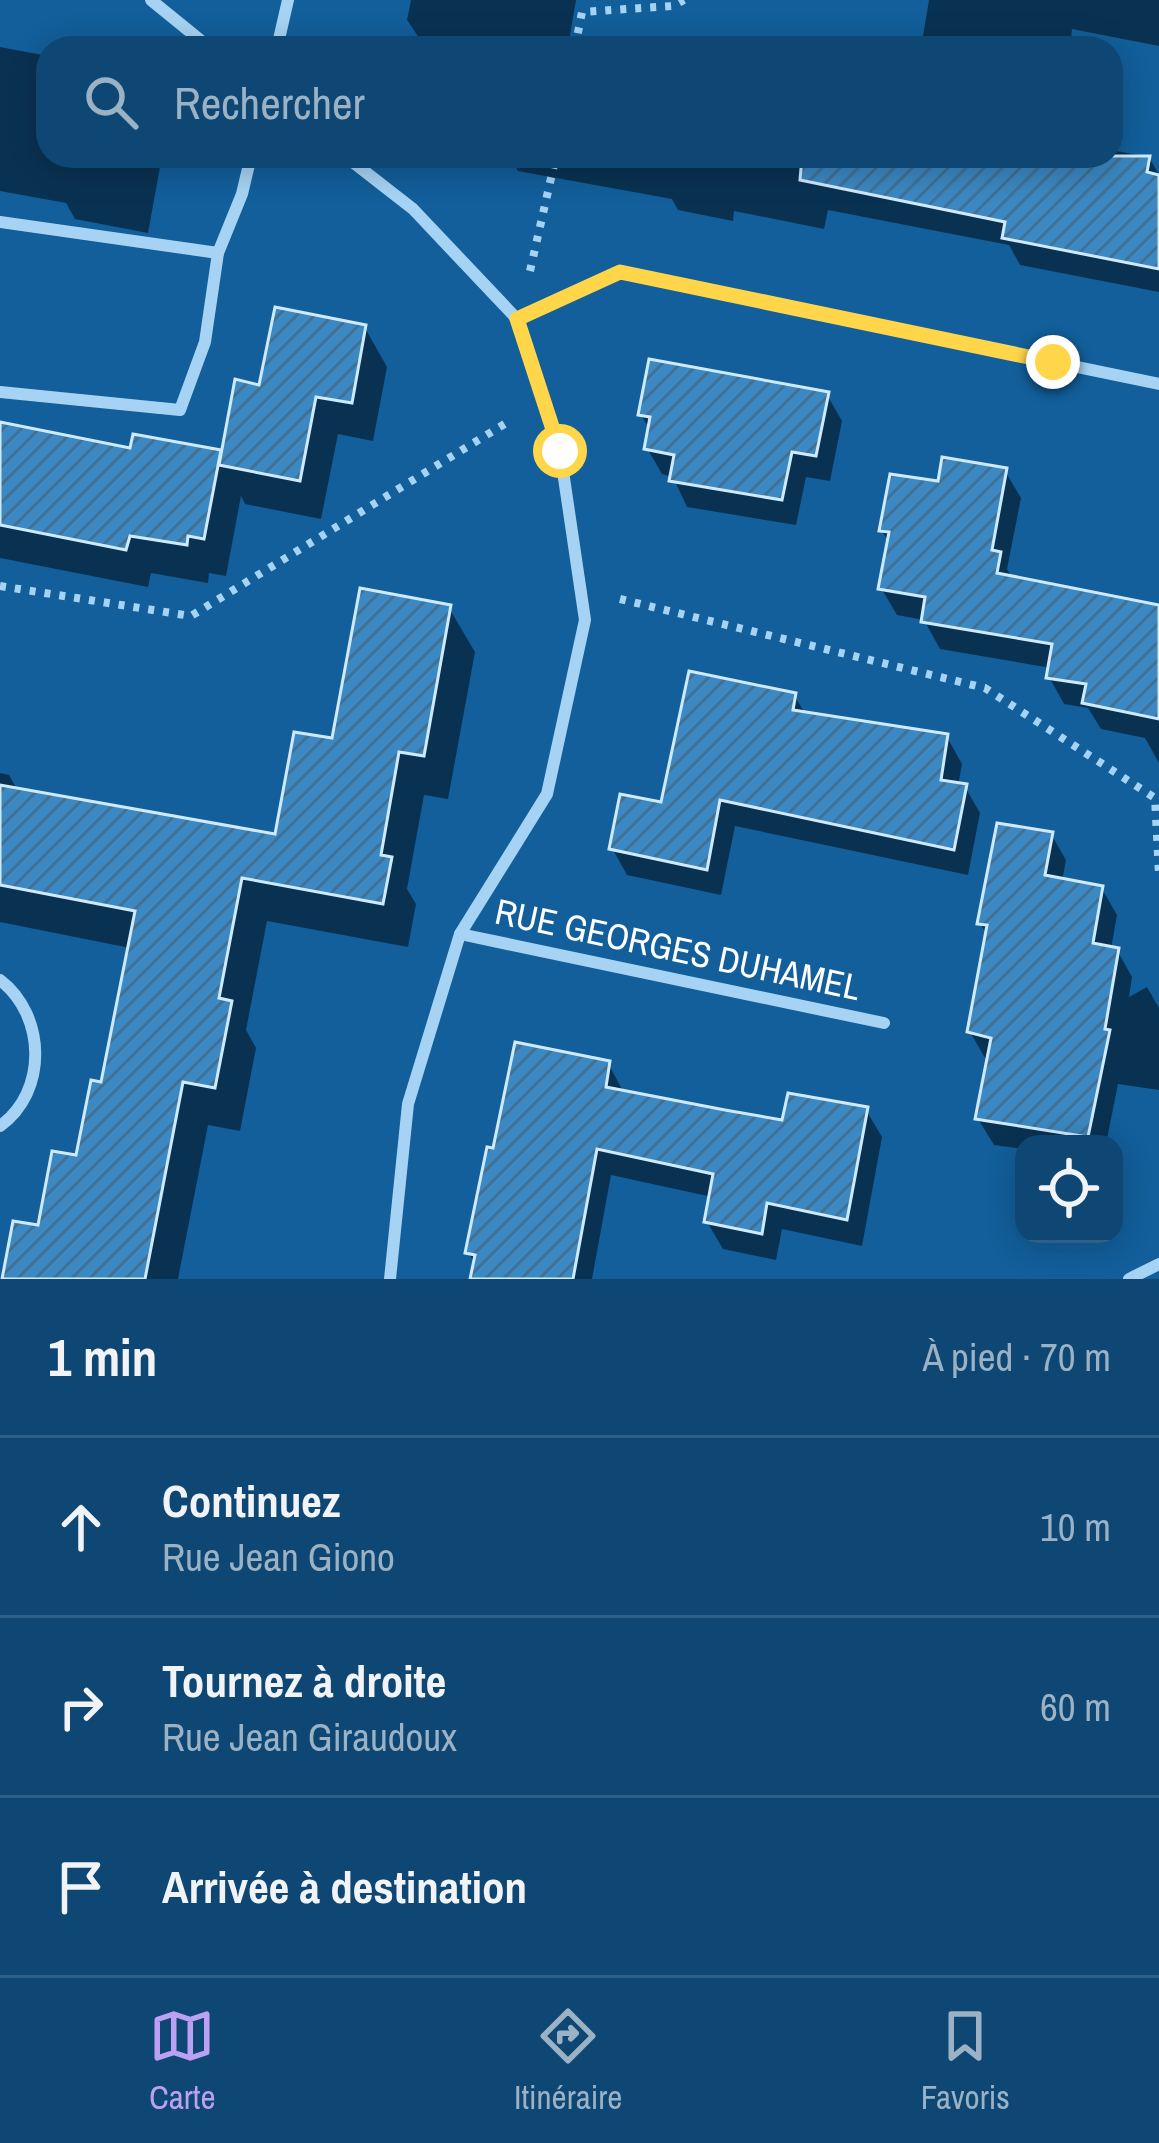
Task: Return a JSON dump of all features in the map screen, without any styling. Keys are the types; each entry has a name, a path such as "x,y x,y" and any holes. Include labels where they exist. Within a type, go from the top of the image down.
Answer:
{"street":[{"path":"151,0 195,36"},
{"path":"280,36 288,0"},
{"path":"0,392 180,410 205,342 218,254 248,168"},
{"path":"360,168 413,209 517,319 560,451 585,620 547,794 460,934 408,1104 390,1279"},
{"path":"0,222 218,254"},
{"path":"517,319 620,272 1159,385"},
{"name":"RUE GEORGES DUHAMEL","path":"460,934 884,1023"},
{"path":"0,980 26,1011 35,1039 35,1067 26,1095 0,1126"},
{"path":"1129,1279 1159,1264"}],"path":[{"path":"577,36 582,12 673,6 684,0"},
{"path":"517,319 554,168"},
{"path":"0,586 190,616 542,401"},
{"path":"583,590 986,688 1155,798 1159,874"}],"building":[{"path":"1123,156 1150,156 1147,172 1159,175 1159,269 1002,238 1005,222 800,180 801,168 1123,168"},
{"path":"275,307 366,325 352,403 316,397 300,481 219,465 235,379 259,385"},
{"path":"649,359 829,392 816,456 792,452 782,500 669,481 674,455 644,449 650,417 638,415"},
{"path":"0,422 130,448 133,434 221,450 204,539 188,536 187,545 130,536 126,550 0,525"},
{"path":"942,457 1007,468 992,550 1001,552 997,573 1159,605 1159,719 1082,703 1086,684 1046,678 1052,644 921,622 925,597 878,589 889,532 879,531 890,474 938,481"},
{"path":"360,588 451,605 424,756 399,752 381,855 392,857 383,904 242,878 219,998 232,1001 215,1088 183,1082 145,1279 2,1279 13,1221 38,1225 52,1151 76,1155 91,1080 101,1082 135,911 0,885 0,785 275,834 294,732 332,738"},
{"path":"689,671 796,693 793,710 948,734 941,780 967,784 954,850 720,800 707,870 609,849 620,794 661,802"},
{"path":"997,823 1053,832 1045,875 1103,886 1093,943 1119,948 1105,1029 1110,1030 1088,1135 975,1119 991,1038 967,1032 987,925 977,924"},
{"path":"515,1042 610,1061 606,1087 725,1110 782,1120 788,1093 868,1107 847,1220 767,1203 762,1234 704,1222 713,1174 597,1149 573,1279 470,1279 475,1255 465,1253"}],"route":[{"path":"560,451 517,319 620,272 1053,362"}]}
